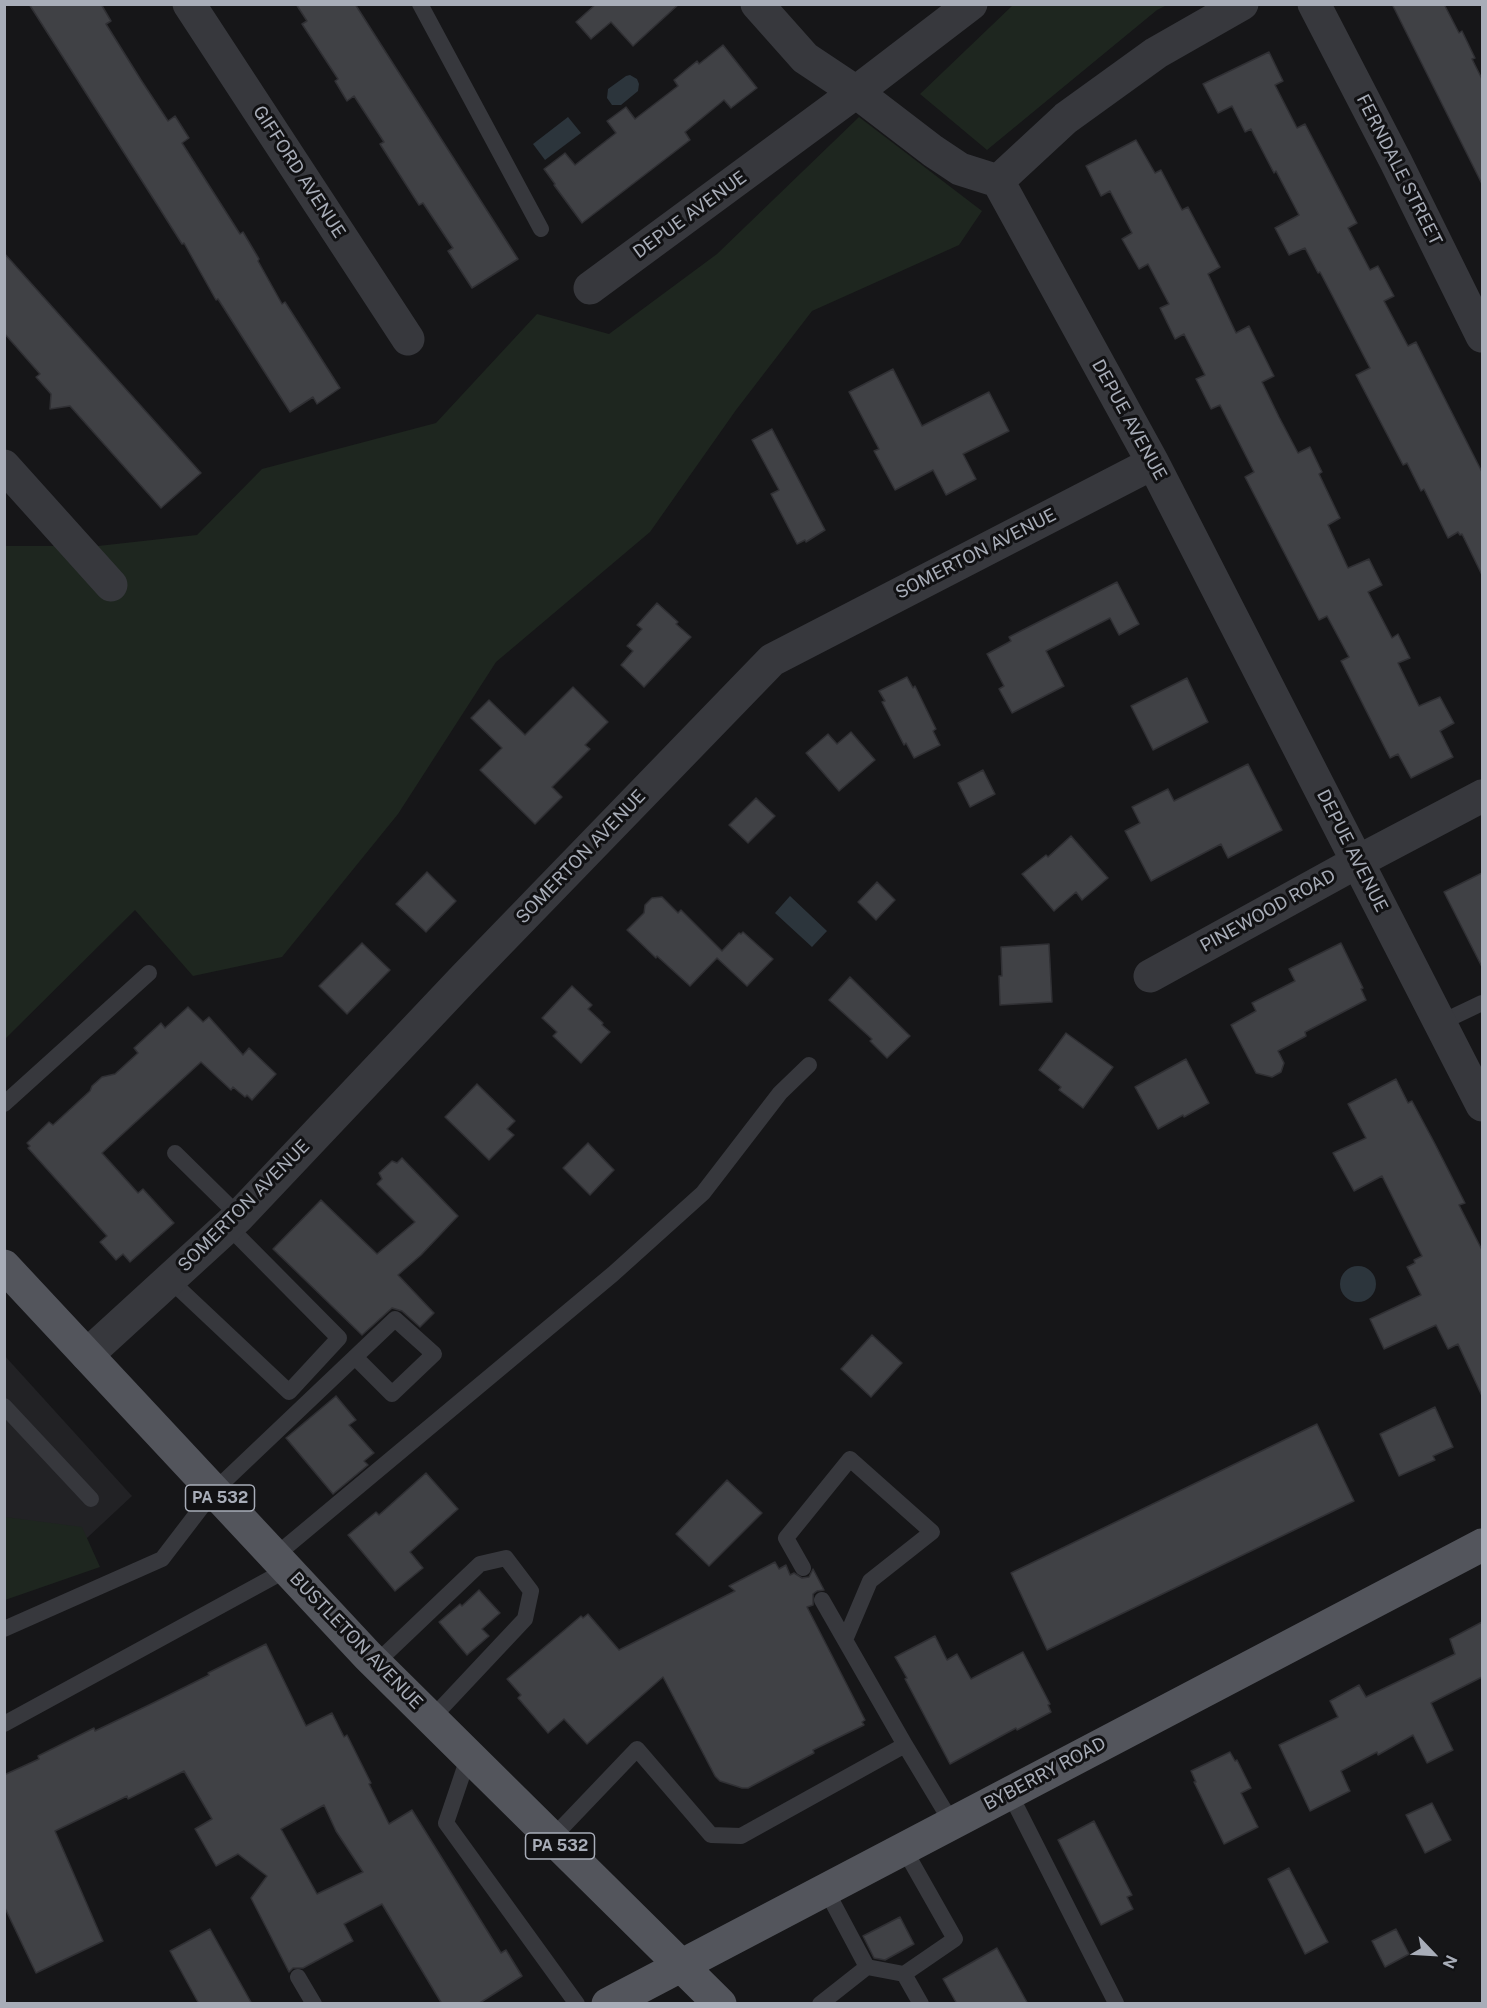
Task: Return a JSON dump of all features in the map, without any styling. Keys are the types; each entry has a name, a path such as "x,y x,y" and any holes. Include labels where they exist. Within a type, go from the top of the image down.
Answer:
{"main road":[{"name":"BUSTLETON AVENUE","path":"4,1266 376,1663 720,2004"},
{"name":"BYBERRY ROAD","path":"613,2002 1482,1545"}],"street":[{"name":"GIFFORD AVENUE","path":"189,4 408,339"},
{"path":"757,4 805,58 856,92 960,169 998,181 1066,118 1156,53 1242,4"},
{"name":"DEPUE AVENUE","path":"590,288 856,92 971,4"},
{"name":"FERNDALE STREET","path":"1314,4 1396,162 1482,336"},
{"name":"DEPUE AVENUE","path":"998,181 1153,463 1482,1106"},
{"name":"SOMERTON AVENUE","path":"87,1355 233,1221 772,660 1153,463"},
{"path":"5,468 111,585"},
{"name":"PINEWOOD ROAD","path":"1150,976 1482,796"}],"lane":[{"path":"420,4 541,229"},
{"path":"4,1104 149,973"},
{"path":"1440,1023 1482,1003"},
{"path":"4,1725 281,1563 703,1194 780,1093 809,1065"},
{"path":"170,1280 289,1392 339,1338 175,1153"},
{"path":"4,1629 162,1559 214,1491 355,1357 395,1319 434,1353 392,1394 355,1357"},
{"path":"4,1406 91,1499"},
{"path":"803,1568 786,1538 850,1459 932,1532 870,1581 845,1640"},
{"path":"376,1663 480,1564 506,1558 531,1591 525,1619 432,1718"},
{"path":"822,1600 951,1823"},
{"path":"552,1838 637,1749 711,1835 741,1836 905,1744"},
{"path":"469,1755 446,1823 577,2004"},
{"path":"1009,1792 1116,2003"},
{"path":"820,2004 867,1967 904,1974 956,1940 904,1849"},
{"path":"826,1890 867,1967"},
{"path":"904,1974 921,2004"},
{"path":"298,1977 314,2004"}],"shaded area":[{"path":"1013,5 1167,5 1157,10 987,150 920,94"},
{"path":"630,75 637,79 638,91 621,105 612,105 607,98 608,89"},
{"path":"568,117 581,133 545,160 533,144"},
{"path":"859,117 982,211 959,245 812,311 736,410 650,532 496,662 398,814 282,957 193,976 135,910 5,1039 5,546 98,546 197,535 262,469 436,423 537,314 609,334 717,254"},
{"path":"790,896 827,931 812,947 775,913"},
{"path":"1358,1266 1371,1271 1376,1284 1371,1297 1358,1302 1345,1297 1340,1284 1345,1271"},
{"path":"4,1355 132,1496 73,1551 5,1544"},
{"path":"5,1517 82,1527 100,1567 5,1600"}],"building":[{"path":"29,4 101,4 111,21 106,24 168,121 175,116 189,138 182,143 240,234 243,232 282,304 285,302 340,388 317,404 313,397 290,412 218,299 216,300 184,243 182,244"},
{"path":"296,4 355,4 518,259 472,288 448,251 453,248 423,203 419,205 380,144 384,142 354,96 347,101 335,81 338,79 302,24 307,21"},
{"path":"596,4 679,4 633,46 611,22 591,39 576,22"},
{"path":"1392,4 1444,4 1459,33 1462,31 1482,79 1482,184"},
{"path":"723,45 757,88 731,108 724,100 685,132 690,140 582,223 544,169 565,153 575,165 616,133 607,121 626,107 635,119 678,86 674,80 697,61 699,64"},
{"path":"1269,52 1283,81 1275,85 1297,128 1305,124 1357,223 1348,228 1370,270 1378,266 1394,296 1384,301 1408,346 1416,342 1482,472 1482,575 1462,534 1458,532 1448,538 1424,489 1421,491 1407,463 1403,465 1356,375 1370,368 1320,272 1318,273 1305,248 1289,255 1275,228 1299,215 1276,171 1274,173 1251,129 1245,132 1232,106 1218,113 1203,84"},
{"path":"1136,140 1155,173 1161,170 1182,210 1188,207 1220,267 1208,274 1236,333 1249,326 1274,376 1262,382 1298,453 1310,447 1322,472 1319,474 1340,518 1328,525 1348,568 1369,559 1382,585 1368,592 1392,638 1398,634 1410,658 1398,663 1419,706 1440,697 1454,723 1440,731 1453,757 1411,778 1398,754 1390,758 1341,661 1349,657 1327,616 1319,620 1245,477 1254,472 1220,405 1211,409 1196,379 1205,375 1184,334 1175,339 1160,308 1169,304 1148,264 1139,269 1122,239 1132,233 1110,191 1101,196 1086,166"},
{"path":"4,253 201,473 161,508 70,406 50,409 51,394 36,377 40,374 4,333"},
{"path":"893,369 922,426 989,392 1009,431 963,454 976,479 946,495 933,470 895,490 874,451 879,449 849,392"},
{"path":"772,429 825,530 806,542 805,540 797,544 771,494 779,490 752,440"},
{"path":"1117,582 1139,624 1119,635 1110,618 1046,651 1064,686 1012,713 999,689 1004,686 987,654 1011,641 1009,637"},
{"path":"657,603 691,637 644,687 621,665 633,651 627,646 642,629 637,625"},
{"path":"907,677 913,688 915,686 936,729 933,731 940,745 914,758 906,743 904,745 882,702 885,701 879,691"},
{"path":"1187,678 1208,722 1153,750 1131,706"},
{"path":"573,687 608,722 585,745 590,749 552,787 562,797 535,824 480,770 502,748 471,718 489,700 525,735"},
{"path":"851,732 875,760 839,791 806,753 828,734 837,744"},
{"path":"1248,764 1282,830 1228,858 1221,844 1151,881 1125,831 1140,823 1132,807 1168,789 1174,801"},
{"path":"983,770 995,794 970,807 958,783"},
{"path":"756,798 775,816 748,843 729,825"},
{"path":"1071,836 1108,878 1082,900 1076,892 1054,911 1022,874 1046,855 1048,857"},
{"path":"427,872 456,901 426,932 396,904"},
{"path":"1482,873 1482,967 1444,892"},
{"path":"877,882 895,900 876,920 858,902"},
{"path":"662,897 678,913 681,910 722,951 739,933 743,932 773,959 747,986 717,958 690,986 627,930 644,913 645,905 652,898"},
{"path":"362,943 390,970 347,1014 319,986"},
{"path":"1341,943 1363,988 1361,989 1366,1000 1305,1032 1306,1036 1278,1051 1284,1063 1281,1072 1272,1077 1256,1073 1231,1025 1256,1011 1252,1003 1295,981 1289,969"},
{"path":"1049,944 1052,1002 1000,1005 1001,947"},
{"path":"850,977 910,1036 887,1058 870,1041 872,1039 829,1000"},
{"path":"572,986 592,1005 588,1009 610,1032 581,1063 553,1036 557,1032 542,1018"},
{"path":"188,1007 203,1022 209,1017 243,1055 249,1048 276,1074 252,1100 233,1087 231,1090 201,1062 102,1153 138,1193 143,1189 174,1223 130,1262 123,1254 116,1260 100,1242 107,1236 28,1148 30,1146 27,1143 49,1122 53,1125 102,1077 115,1074 138,1053 134,1048 161,1023 165,1028"},
{"path":"1066,1033 1113,1067 1083,1108 1059,1090 1061,1087 1039,1070"},
{"path":"1186,1059 1209,1103 1158,1129 1135,1087"},
{"path":"1396,1079 1408,1103 1412,1101 1465,1203 1459,1205 1482,1250 1482,1396 1458,1344 1448,1349 1436,1325 1384,1349 1370,1319 1421,1295 1407,1267 1422,1256 1382,1176 1354,1191 1333,1153 1366,1138 1348,1104"},
{"path":"477,1084 515,1121 507,1129 514,1135 489,1160 445,1117"},
{"path":"588,1143 614,1170 590,1195 563,1168"},
{"path":"402,1158 458,1216 421,1255 398,1275 434,1313 420,1327 402,1311 392,1308 362,1335 273,1249 321,1200 377,1254 415,1222 377,1184 382,1179 379,1173 392,1161 397,1163"},
{"path":"872,1335 902,1363 871,1397 841,1369"},
{"path":"336,1396 356,1420 349,1425 374,1453 364,1461 368,1465 333,1494 286,1438"},
{"path":"1435,1407 1453,1447 1433,1456 1435,1460 1399,1476 1380,1434"},
{"path":"1317,1424 1354,1501 1047,1650 1011,1573"},
{"path":"426,1473 458,1509 410,1552 423,1568 395,1591 348,1535 376,1512 379,1515"},
{"path":"727,1480 762,1513 709,1566 676,1534"},
{"path":"775,1562 779,1569 786,1565 790,1575 794,1573 802,1578 809,1577 813,1569 824,1590 813,1594 813,1605 807,1607 865,1720 862,1722 864,1725 813,1750 814,1753 748,1788 720,1781 715,1776 663,1677 587,1744 564,1719 548,1733 518,1698 521,1695 507,1679 581,1616 583,1618 588,1614 619,1650 735,1591 729,1586"},
{"path":"479,1590 500,1613 482,1629 489,1636 467,1655 439,1622 460,1604 462,1606"},
{"path":"1482,1622 1482,1677 1431,1703 1453,1750 1427,1763 1413,1735 1378,1755 1377,1752 1341,1771 1350,1791 1310,1811 1279,1745 1338,1717 1330,1701 1359,1685 1366,1697 1455,1654 1450,1639"},
{"path":"935,1636 947,1660 957,1654 971,1679 1023,1652 1050,1704 1048,1705 1051,1712 950,1764 895,1657"},
{"path":"266,1644 306,1726 332,1713 344,1737 347,1735 389,1824 412,1810 501,1953 506,1950 522,1976 478,2004 442,2004 382,1904 344,1924 353,1941 303,1968 293,1968 289,1972 251,1898 267,1876 238,1854 216,1866 195,1829 212,1819 184,1771 55,1831 103,1941 36,1973 4,1906 4,1775 39,1759 38,1756 94,1728 95,1731 209,1675 208,1673","holes":["324,1805 336,1831 363,1872 317,1894 281,1829"]},
{"path":"1230,1752 1235,1761 1237,1760 1251,1788 1241,1793 1258,1827 1224,1844 1191,1771"},
{"path":"1432,1803 1451,1840 1425,1853 1406,1815"},
{"path":"1094,1821 1132,1895 1127,1897 1133,1909 1101,1925 1058,1840"},
{"path":"1289,1868 1328,1942 1305,1954 1268,1879"},
{"path":"900,1917 914,1944 885,1960 874,1958 863,1936"},
{"path":"210,1929 252,2004 199,2004 170,1951"},
{"path":"1396,1929 1409,1954 1385,1967 1372,1941"},
{"path":"997,1948 1028,2004 957,2004 943,1979"}]}
